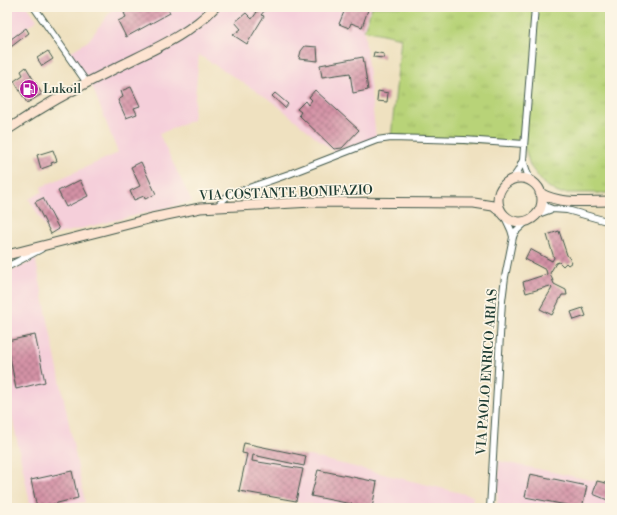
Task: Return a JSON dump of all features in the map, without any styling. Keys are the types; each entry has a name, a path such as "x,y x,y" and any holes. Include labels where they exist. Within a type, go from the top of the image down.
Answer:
{"main road":[{"path":"7,130 87,83 179,36 197,24 215,7"},
{"path":"474,202 487,200 512,180 524,179 530,181 536,186 545,203"},
{"path":"501,190 498,200 503,214"},
{"path":"474,202 493,206 511,220 516,222 532,218 550,198 563,201"},
{"path":"545,203 610,200"},
{"name":"VIA COSTANTE BONIFAZIO","path":"8,255 152,218 200,208 312,202 474,202"}],"street":[{"path":"34,7 87,83"},
{"path":"512,180 518,172 523,160 535,7"},
{"path":"217,207 229,196 377,140 391,138 464,140 524,144"},
{"path":"523,160 530,181"},
{"path":"545,203 610,222"},
{"path":"503,214 513,237"},
{"path":"513,237 515,232 532,218"},
{"name":"VIA PAOLO ENRICO ARIAS","path":"490,508 502,301 513,237"},
{"path":"7,268 46,246"}],"shaded area":[{"path":"7,7 28,7 37,20 7,42"},
{"path":"114,7 372,7 364,30 376,138 335,153 272,101 199,55 193,120 159,134 192,202 50,236 29,199 42,192 41,187 118,153 92,86 70,52 88,41"},
{"path":"35,257 85,502 56,508 31,508 7,392 7,273 31,262 30,258"},
{"path":"244,443 310,456 473,496 471,508 331,508 239,491"},
{"path":"499,461 610,484 610,508 497,508"}],"green space":[{"path":"372,7 610,7 610,193 558,193 544,184 530,166 524,144 391,138 401,38 364,30"}],"building":[{"path":"134,7 167,7 170,13 126,37 118,21 126,17 124,13"},
{"path":"249,7 260,7 265,10 261,15 264,16 247,44 233,35 241,29 235,22 246,13 252,19 257,12"},
{"path":"346,7 369,7 362,27 351,23 349,28 339,24"},
{"path":"26,28 29,33 7,50 7,42"},
{"path":"305,46 317,47 318,61 299,59 301,51"},
{"path":"48,51 53,59 42,66 37,58"},
{"path":"374,52 384,54 384,58 373,57"},
{"path":"363,57 368,90 353,93 350,73 322,77 320,65"},
{"path":"26,67 42,94 27,103 14,81 23,75 21,71"},
{"path":"131,87 140,106 134,108 137,114 126,118 118,100 123,97 121,91"},
{"path":"315,90 359,130 342,148 334,149 299,115 301,112 297,109 305,101 308,105 312,100 309,97"},
{"path":"378,91 388,93 387,102 377,101"},
{"path":"275,93 288,104 285,108 272,96"},
{"path":"53,150 57,161 51,163 52,165 41,169 37,155"},
{"path":"141,162 156,194 145,199 144,196 134,200 130,191 140,186 131,167"},
{"path":"80,180 88,196 66,207 58,191"},
{"path":"43,198 59,229 51,234 35,202"},
{"path":"559,231 567,255 572,262 568,265 566,263 563,266 559,262 556,263 550,273 554,284 566,290 567,295 562,295 552,315 540,309 552,288 550,286 526,293 523,282 547,274 546,270 525,259 530,249 552,261 554,258 547,235"},
{"path":"583,308 586,316 574,320 571,312"},
{"path":"35,335 45,382 16,389 7,341"},
{"path":"244,443 306,456 304,466 253,455 252,461 303,469 296,501 239,491 247,454 242,453"},
{"path":"318,470 377,482 372,508 311,496"},
{"path":"72,471 78,498 37,508 31,480"},
{"path":"530,474 587,486 582,508 525,497"},
{"path":"597,481 610,484 610,501 593,494"}],"place":[{"name":"Lukoil","path":"29,89"}]}
